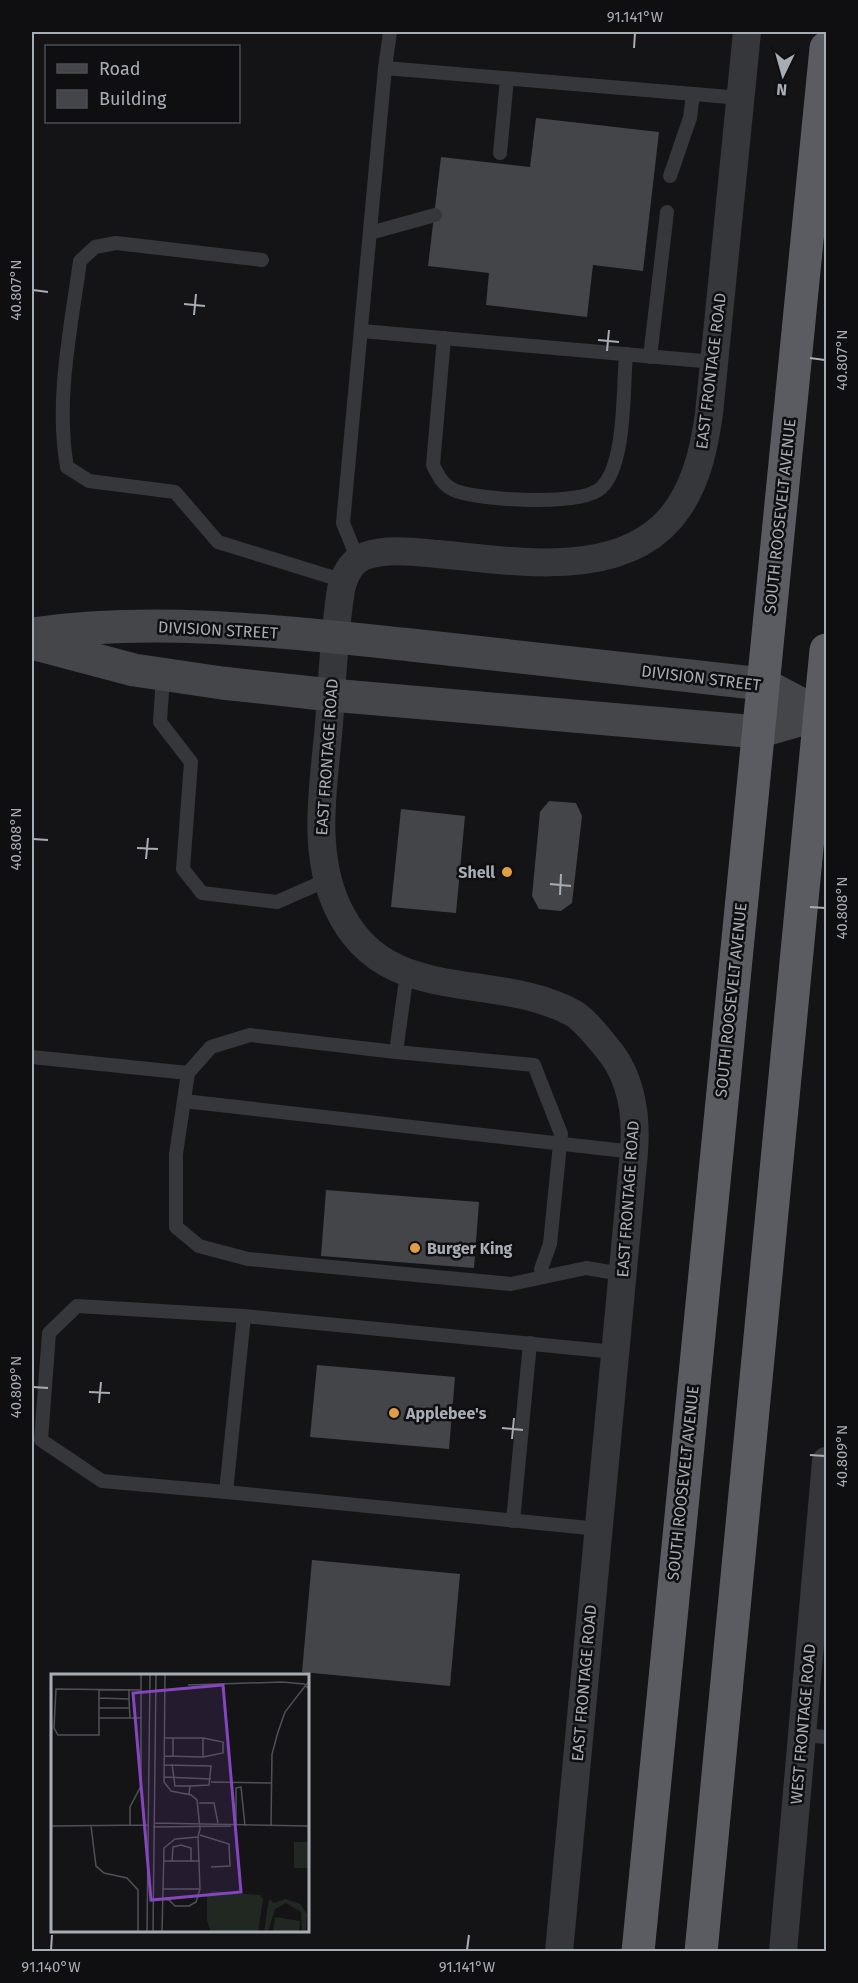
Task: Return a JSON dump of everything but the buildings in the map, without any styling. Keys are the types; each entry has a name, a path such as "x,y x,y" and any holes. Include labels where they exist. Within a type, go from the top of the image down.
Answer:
{"highway":[{"name":"SOUTH ROOSEVELT AVENUE","path":"638,1952 826,48"},
{"path":"701,1952 826,650"}],"main road":[{"name":"DIVISION STREET","path":"32,634 69,629 135,626 188,627 335,637 763,684 820,714"},
{"path":"32,643 119,667 163,675 331,695 758,732 820,714"}],"street":[{"name":"EAST FRONTAGE ROAD","path":"559,1952 634,1152 634,1112 627,1083 616,1058 576,1015 527,996 437,982 409,975 387,965 367,948 338,909 327,880 321,829 335,637 351,570 377,553 417,552 539,563 576,563 608,555 638,542 664,524 678,508 694,480 703,450 747,32"},
{"name":"WEST FRONTAGE ROAD","path":"783,1952 814,1736 826,1461"}],"lane":[{"path":"262,260 116,243 94,247 80,261 64,386 64,448 67,467 89,481 175,492 218,542 351,570 343,523 390,32"},
{"path":"386,68 741,98"},
{"path":"500,153 507,79"},
{"path":"670,176 690,118 693,94"},
{"path":"650,357 667,212"},
{"path":"370,233 435,215"},
{"path":"362,331 714,362"},
{"path":"444,338 433,465 442,483 458,492 525,500 582,498 601,488 616,463 626,354"},
{"path":"163,675 160,722 191,762 183,869 189,877 202,893 277,902 327,880"},
{"path":"396,1052 405,987 409,975"},
{"path":"544,1277 541,1269 550,1244 561,1134 534,1065 250,1035 211,1047 188,1074 176,1154 176,1227 199,1246 248,1259 512,1284 586,1268 622,1274"},
{"path":"32,1057 188,1074"},
{"path":"184,1101 634,1152"},
{"path":"599,1529 102,1481 41,1440 49,1333 77,1306 244,1316 615,1352"},
{"path":"226,1492 244,1316"},
{"path":"513,1521 530,1343"}],"place":[{"name":"Shell","path":"507,872"},
{"name":"Burger King","path":"415,1248"},
{"name":"Applebee's","path":"394,1413"}]}
